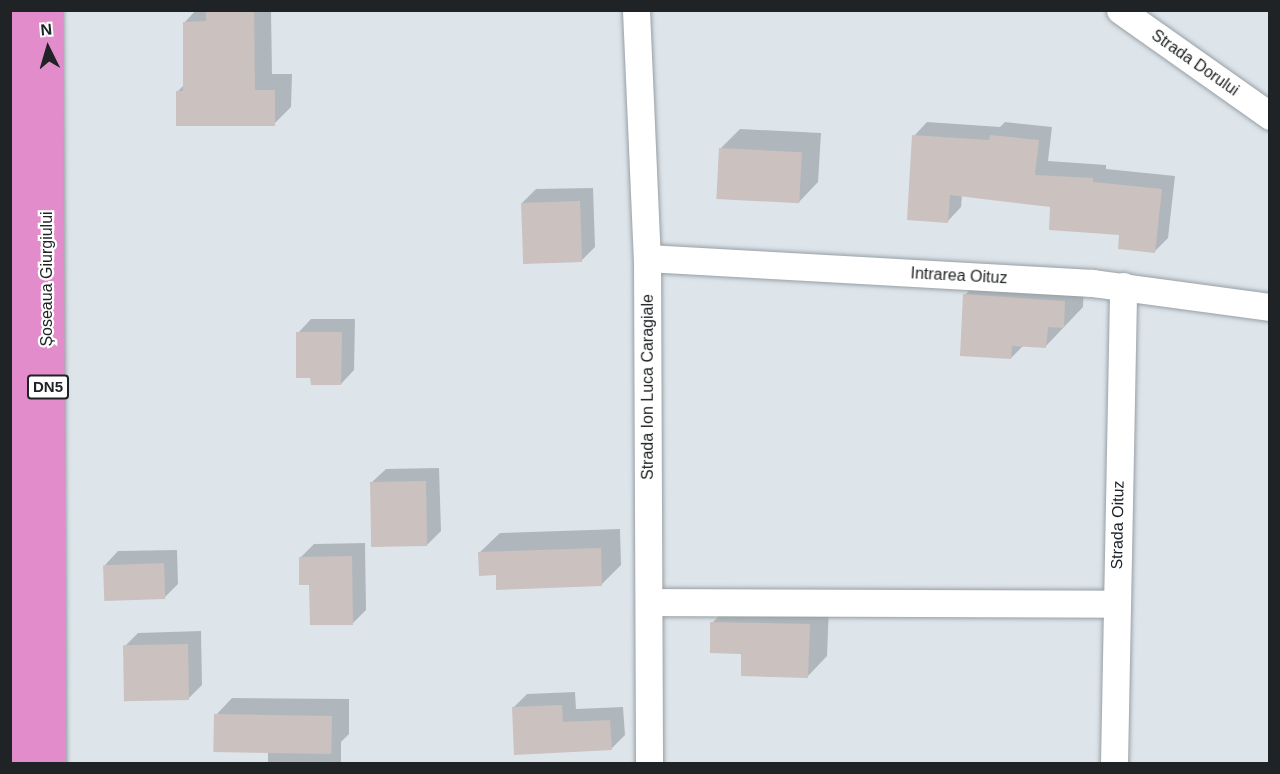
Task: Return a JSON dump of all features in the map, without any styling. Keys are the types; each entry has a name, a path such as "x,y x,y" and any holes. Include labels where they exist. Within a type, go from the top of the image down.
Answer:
{"highway":[{"name":"Șoseaua Giurgiului","path":"20,10 24,764"},
{"name":"Șoseaua Giurgiului","path":"46,10 49,764"}],"street":[{"name":"Strada Ion Luca Caragiale","path":"636,10 647,258 649,764"},
{"name":"Strada Dorului","path":"1120,10 1269,116"},
{"name":"Intrarea Oituz","path":"647,258 1123,286 1269,307"},
{"name":"Strada Oituz","path":"1114,764 1123,286"},
{"path":"650,602 1116,604"}],"building":[{"path":"206,10 254,10 255,90 275,90 275,126 176,126 176,91 183,91 183,22 206,21"},
{"path":"912,135 989,140 990,135 1039,140 1035,175 1093,178 1093,182 1162,189 1155,253 1118,249 1119,235 1049,230 1050,207 950,195 948,223 907,220"},
{"path":"719,148 802,152 799,203 716,199"},
{"path":"580,201 582,262 523,264 521,203"},
{"path":"963,294 1065,301 1064,328 1048,327 1046,348 1012,346 1011,359 960,356"},
{"path":"296,332 342,332 341,385 311,385 310,378 296,378"},
{"path":"426,481 427,546 371,547 370,482"},
{"path":"601,548 602,586 496,590 496,575 479,576 478,552"},
{"path":"352,556 353,625 310,625 309,585 299,585 299,557"},
{"path":"164,563 165,599 104,601 103,565"},
{"path":"710,622 810,624 808,678 741,676 741,654 710,653"},
{"path":"188,644 189,700 124,701 123,645"},
{"path":"562,705 563,722 610,720 612,750 514,755 512,707"},
{"path":"214,714 332,716 331,754 213,752"}]}
